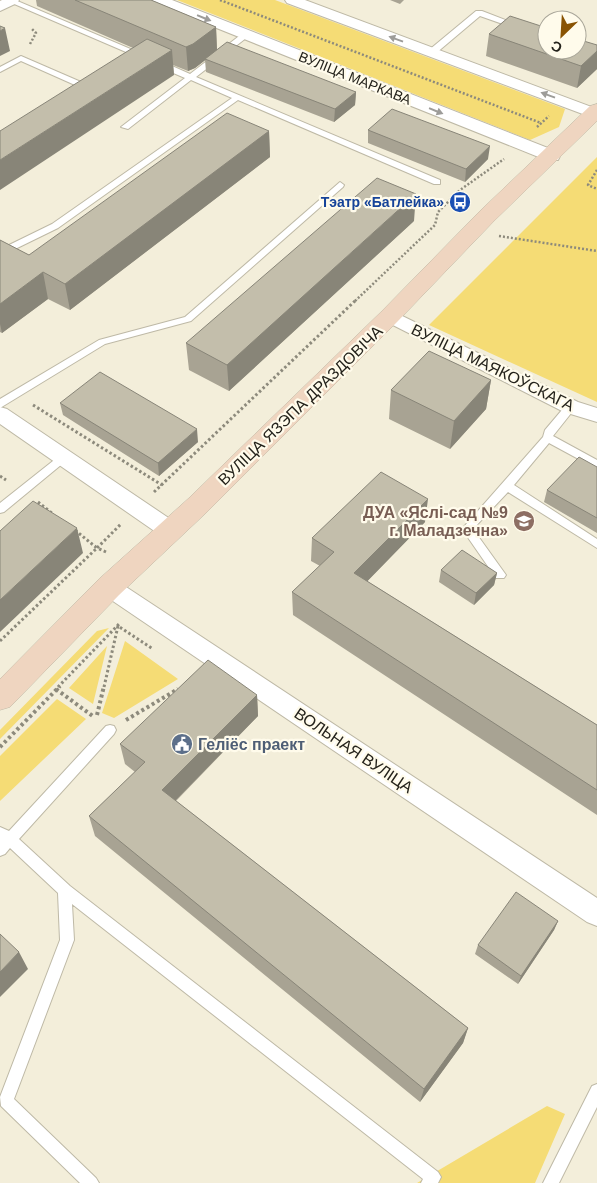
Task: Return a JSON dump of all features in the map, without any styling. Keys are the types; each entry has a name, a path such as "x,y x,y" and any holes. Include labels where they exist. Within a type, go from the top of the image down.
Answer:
{"street":[{"name":"ВУЛІЦА МАРКАВА","path":"158,0 552,156"},
{"path":"292,0 565,102 596,111"},
{"name":"ВУЛІЦА ЯЗЭПА ДРАЗДОВІЧА","path":"0,698 109,588 390,316 487,216 552,156 596,111"},
{"name":"ВУЛІЦА МАЯКОЎСКАГА","path":"390,316 571,407 597,415"},
{"path":"0,414 171,530"},
{"name":"ВОЛЬНАЯ ВУЛІЦА","path":"109,588 597,913"}],"lane":[{"path":"8,2 147,58"},
{"path":"432,52 479,13 522,28"},
{"path":"125,127 246,35"},
{"path":"0,70 21,58 78,84 80,89 67,101"},
{"path":"156,62 436,182"},
{"path":"8,249 55,226 238,97"},
{"path":"0,404 102,342 188,319 340,185"},
{"path":"500,575 467,529 548,438 549,433 571,407"},
{"path":"548,438 597,465"},
{"path":"0,509 63,457"},
{"path":"507,486 597,544"},
{"path":"0,850 5,836 110,730"},
{"path":"5,836 64,890 433,1177 429,1183"},
{"path":"64,890 67,940 6,1101 91,1183"},
{"path":"551,1183 597,1091"}],"path":[{"path":"220,0 541,123"},
{"path":"12,396 48,413 162,485 436,225 438,212 460,190 509,156 541,123 565,102"},
{"path":"597,170 588,185 597,189"},
{"path":"498,236 597,251"},
{"path":"0,476 23,490 60,519"},
{"path":"0,641 97,548 75,530"},
{"path":"56,689 96,719 118,626 158,652"},
{"path":"110,730 181,687"}],"shaded area":[{"path":"177,0 275,0 565,109 559,127 530,140"},
{"path":"597,157 597,402 429,325"},
{"path":"109,628 0,739 0,730 97,631"},
{"path":"125,641 178,679 114,718 102,713"},
{"path":"107,646 93,704 69,688"},
{"path":"57,699 86,719 0,801 0,756"},
{"path":"547,1106 565,1114 535,1183 417,1183"}],"building":[{"path":"75,0 151,0 216,27 186,47"},
{"path":"510,16 537,25 537,51 489,34"},
{"path":"147,39 172,50 0,160 0,131"},
{"path":"227,42 356,92 335,109 205,59"},
{"path":"587,42 597,45 597,51 581,66 564,60 587,60"},
{"path":"392,109 490,146 466,169 368,130"},
{"path":"227,113 269,131 65,284 43,272 0,304 0,240 29,255"},
{"path":"377,178 416,194 227,365 186,343"},
{"path":"429,351 491,380 454,421 391,390"},
{"path":"100,372 197,429 158,463 60,403"},
{"path":"579,457 597,467 597,518 547,490"},
{"path":"381,472 428,499 354,573 597,725 597,790 292,592 334,552 312,538"},
{"path":"33,501 77,528 0,600 0,531"},
{"path":"462,550 497,573 476,593 441,570"},
{"path":"208,660 257,695 162,790 468,1028 424,1089 89,816 145,762 120,744"},
{"path":"516,892 558,921 521,976 478,945"},
{"path":"0,934 19,952 0,972"}],"place":[{"name":"Тэатр «Батлейка»","path":"460,202"},
{"name":"ДУА «Яслі-сад №9 г. Маладзечна»","path":"524,521"},
{"name":"Геліёс праект","path":"182,744"}]}
